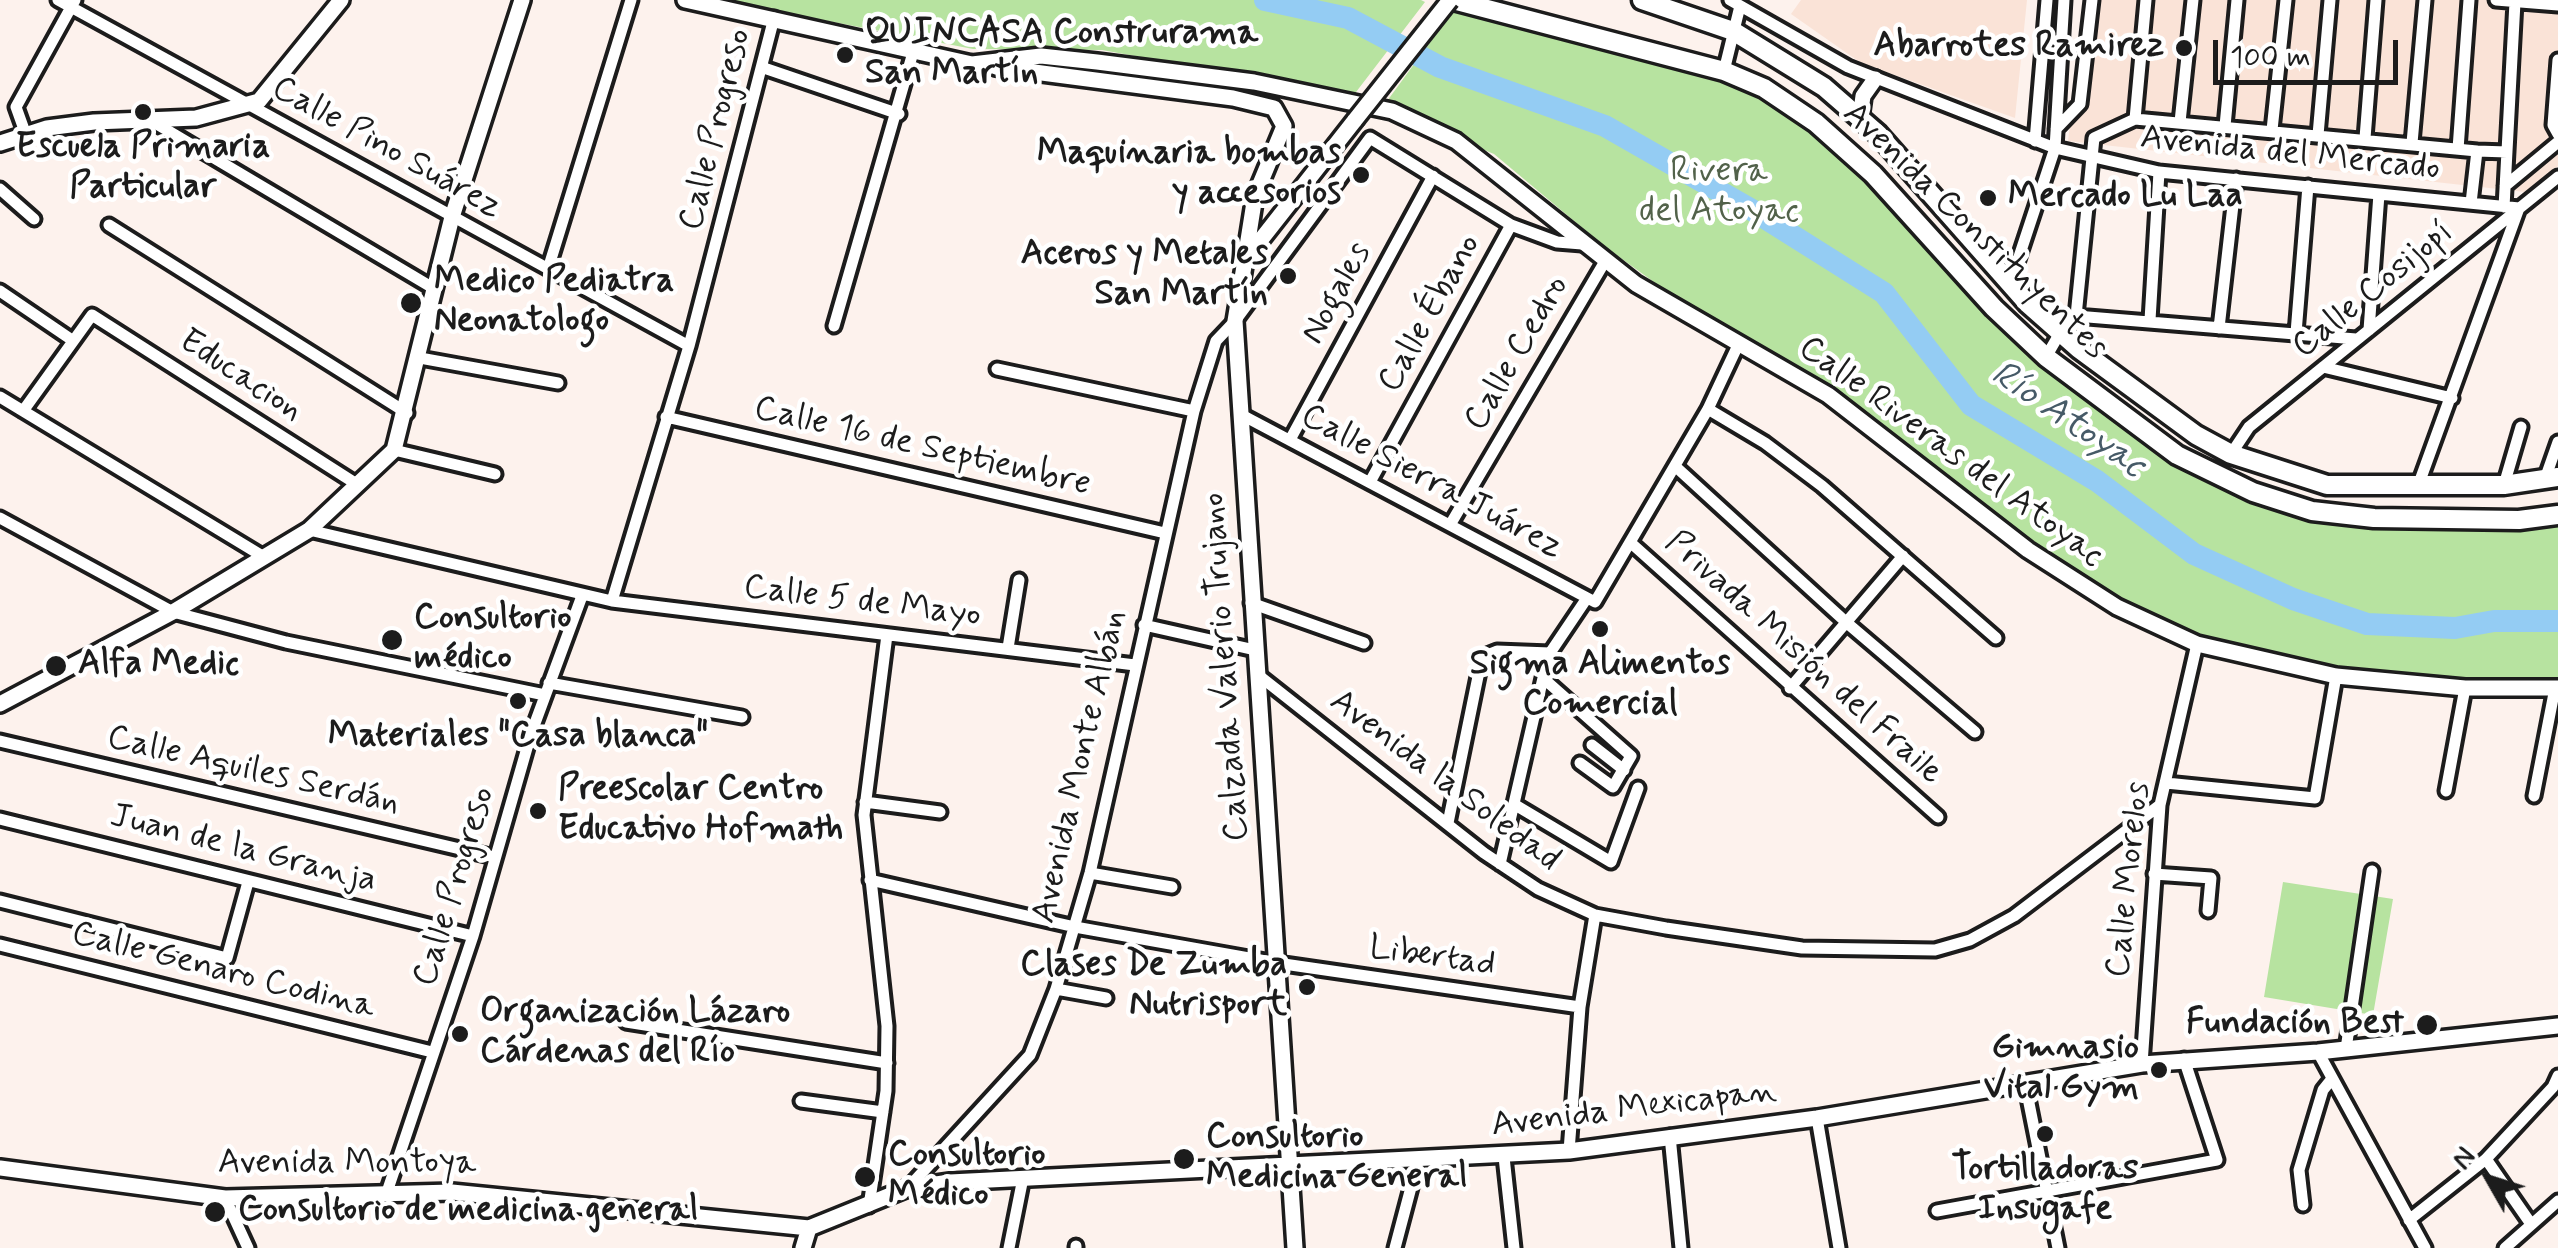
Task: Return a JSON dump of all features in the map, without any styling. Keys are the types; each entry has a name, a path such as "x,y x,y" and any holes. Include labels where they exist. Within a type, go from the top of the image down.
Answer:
{"main road":[{"name":"Avenida Constituyentes","path":"1452,0 1724,71 1764,88 1816,123 1874,174 1994,308 2046,358 2177,455 2253,492 2312,512 2442,521 2558,515"},
{"name":"Avenida Constituyentes","path":"1642,0 1733,31 1824,87 1860,118 2010,284 2060,332 2196,435 2231,454 2328,485 2504,485 2551,478"}],"street":[{"name":"Calle Pino Suárez","path":"58,0 73,4 248,105 689,346"},
{"path":"0,143 94,122 196,118 248,105 259,100 342,0"},
{"path":"3,698 174,612 309,530 394,450 407,413 452,216 522,0"},
{"path":"548,269 631,0"},
{"path":"685,0 972,64 1232,98 1274,108 1284,126 1255,196 1245,260"},
{"name":"Calzada Valerio Trujano","path":"1295,1248 1236,320 1245,260 1452,0"},
{"path":"2035,141 2047,0"},
{"path":"1994,308 2010,284 2055,148 2064,0"},
{"path":"2056,129 2080,104 2092,0"},
{"path":"2135,119 2146,0"},
{"path":"2180,122 2194,0"},
{"path":"2225,126 2238,0"},
{"path":"2272,130 2286,0"},
{"path":"2318,135 2330,0"},
{"path":"2365,138 2376,0"},
{"path":"2412,143 2425,0"},
{"path":"2458,149 2469,0"},
{"path":"2496,0 2558,6"},
{"path":"2504,207 2515,2"},
{"path":"1724,71 1735,3"},
{"name":"Avenida del Mercado","path":"1735,3 1875,78 2035,141 2092,158 2160,172 2520,208"},
{"path":"26,135 16,107 73,4"},
{"name":"Calle Progreso","path":"612,601 689,346 774,18"},
{"path":"834,326 899,114 914,49"},
{"name":"Calle Riveras del Atoyac","path":"972,64 1060,58 1254,82 1368,106 1422,122 1456,142 1604,263 1873,427 2063,574 2117,607 2197,644 2336,676 2465,688 2557,688"},
{"path":"2558,60 2553,125 2558,134"},
{"path":"764,68 899,114"},
{"path":"1860,118 1863,96 1875,78"},
{"path":"2046,358 2060,332 2076,316 2094,138 2135,119 2507,152"},
{"path":"150,120 433,288"},
{"name":"Avenida Monte Albán","path":"908,1188 1030,1055 1056,989 1090,873 1194,410 1216,341 1236,320 1370,138 1433,176"},
{"path":"2505,186 2558,142"},
{"path":"2472,203 2478,150"},
{"path":"2150,320 2160,172"},
{"path":"1433,176 1512,225 1556,242 1582,244"},
{"name":"Nogales","path":"1291,438 1433,176"},
{"name":"Calle Cosijopí","path":"2231,454 2249,427 2558,177"},
{"path":"2218,328 2236,179"},
{"path":"2296,334 2308,186"},
{"path":"0,189 34,219"},
{"path":"2369,330 2379,194"},
{"path":"2418,486 2520,208"},
{"path":"109,225 407,413"},
{"name":"Calle Ébano","path":"1370,482 1512,225"},
{"name":"Calle Cedro","path":"1450,525 1604,263"},
{"path":"0,291 72,340 24,411"},
{"name":"Educacion","path":"72,340 92,314 358,486"},
{"path":"2076,316 2356,340"},
{"path":"1448,823 1482,657 1497,651 1550,653 1631,543 1708,409 1739,343"},
{"path":"420,358 558,383"},
{"path":"2323,367 2452,398"},
{"path":"996,369 1194,410"},
{"path":"0,397 264,557"},
{"path":"1708,409 1766,444 1996,638"},
{"name":"Calle Sierra Juárez","path":"1240,414 1591,600"},
{"name":"Calle 16 de Septiembre","path":"666,417 1165,533"},
{"path":"2504,485 2520,427"},
{"path":"2551,478 2558,442"},
{"path":"394,450 495,474"},
{"path":"1676,467 1846,623 1975,732"},
{"path":"0,518 174,612 286,642 547,689 742,717"},
{"name":"Calle 5 de Mayo","path":"309,530 612,601 1135,665"},
{"name":"Privada Misión del Fraile","path":"1631,543 1938,817"},
{"path":"1790,688 1903,556"},
{"path":"1008,648 1018,580"},
{"name":"Calle Progreso","path":"386,1194 472,936 547,689 582,596"},
{"path":"1252,603 1364,643"},
{"path":"1144,624 1254,650"},
{"path":"869,1206 883,1112 887,1026 865,802 887,635"},
{"name":"Calle Morelos","path":"2142,1064 2160,805 2197,644"},
{"name":"Avenida la Soledad","path":"1256,674 1500,864 1554,898 1595,915 1802,948 1935,950 1970,940 2014,916 2160,805"},
{"path":"2166,783 2315,798 2336,676"},
{"path":"1500,864 1544,678 1631,756 1614,788 1580,764"},
{"path":"2446,791 2465,688"},
{"path":"2534,796 2557,688"},
{"name":"Calle Aquiles Serdán","path":"0,741 494,857"},
{"path":"1592,746 1624,770"},
{"path":"1516,806 1611,862 1638,788"},
{"path":"865,802 940,812"},
{"name":"Juan de la Granja","path":"0,819 472,936"},
{"path":"2346,1049 2372,872"},
{"path":"1090,873 1172,887"},
{"path":"2154,874 2211,878 2208,911"},
{"name":"Libertad","path":"870,880 1075,927 1276,963 1580,1007"},
{"path":"0,901 228,958 248,882"},
{"path":"1569,1151 1580,1007 1595,915"},
{"name":"Calle Genaro Codina","path":"0,945 432,1052"},
{"path":"1056,989 1106,998"},
{"path":"626,1022 887,1063"},
{"name":"Avenida Mexicapan","path":"908,1188 950,1182 1569,1151 1817,1118 2142,1064 2318,1052 2558,1026"},
{"path":"2318,1052 2425,1248"},
{"path":"1936,1211 2218,1160 2184,1059"},
{"path":"2303,1205 2299,1170 2323,1090 2331,1080"},
{"path":"2025,1083 2058,1248"},
{"path":"2409,1220 2486,1159 2556,1085"},
{"path":"802,1101 883,1112"},
{"path":"1817,1118 1839,1248"},
{"path":"1670,1136 1681,1248"},
{"path":"1504,1157 1514,1248"},
{"path":"2486,1159 2531,1224"},
{"path":"1394,1248 1418,1161"},
{"name":"Avenida Montoya","path":"0,1168 225,1198 452,1192 809,1228 908,1188"},
{"path":"1009,1248 1023,1178"},
{"path":"225,1198 248,1248"},
{"path":"2506,1248 2558,1201"},
{"path":"803,1248 809,1228"}],"shaded area":[{"path":"1801,0 2027,0 2015,118 1861,63 1791,14"},
{"path":"2085,0 2558,0 2558,166 2525,192 2068,141"}],"green space":[{"path":"719,0 1425,2 1353,96 1102,50 973,49"},
{"name":"Rivera del Atoyac","path":"1455,8 1764,88 1873,174 1994,308 2177,455 2312,511 2558,513 2558,688 2336,676 2197,644 2063,574 1888,438 1737,342 1604,246 1494,154 1382,108"},
{"path":"2283,882 2393,899 2373,1015 2264,997"}],"waterway":[{"name":"Río Atoyac","path":"1265,0 1348,18 1440,67 1605,126 1752,210 1884,293 1971,405 2097,481 2194,554 2293,599 2367,624 2455,628 2494,621 2558,621"}],"place":[{"name":"Abarrotes Ramirez","path":"2184,48"},
{"name":"QUINCASA Construrama San Martín","path":"845,55"},
{"name":"Escuela Primaria Particular","path":"143,112"},
{"name":"Maquinaria bombas y accesorios","path":"1361,175"},
{"name":"Mercado Lu Laa","path":"1988,198"},
{"name":"Aceros y Metales San Martín","path":"1288,276"},
{"name":"Medico Pediatra Neonatologo","path":"411,303"},
{"name":"Sigma Alimentos Comercial","path":"1600,629"},
{"name":"Consultorio médico","path":"392,640"},
{"name":"Alfa Medic","path":"56,666"},
{"name":"Materiales \"Casa blanca\"","path":"518,701"},
{"name":"Preescolar Centro Educativo Hofmath","path":"538,811"},
{"name":"Clases De Zumba Nutrisport","path":"1307,987"},
{"name":"Fundación Best","path":"2427,1025"},
{"name":"Organización Lázaro Cárdenas del Río","path":"460,1034"},
{"name":"Gimnasio Vital Gym","path":"2159,1070"},
{"name":"Tortilladoras Insugafe","path":"2045,1134"},
{"name":"Consultorio Medicina General","path":"1184,1159"},
{"name":"Consultorio Médico","path":"865,1177"},
{"name":"Consultorio de medicina general","path":"215,1212"}]}
